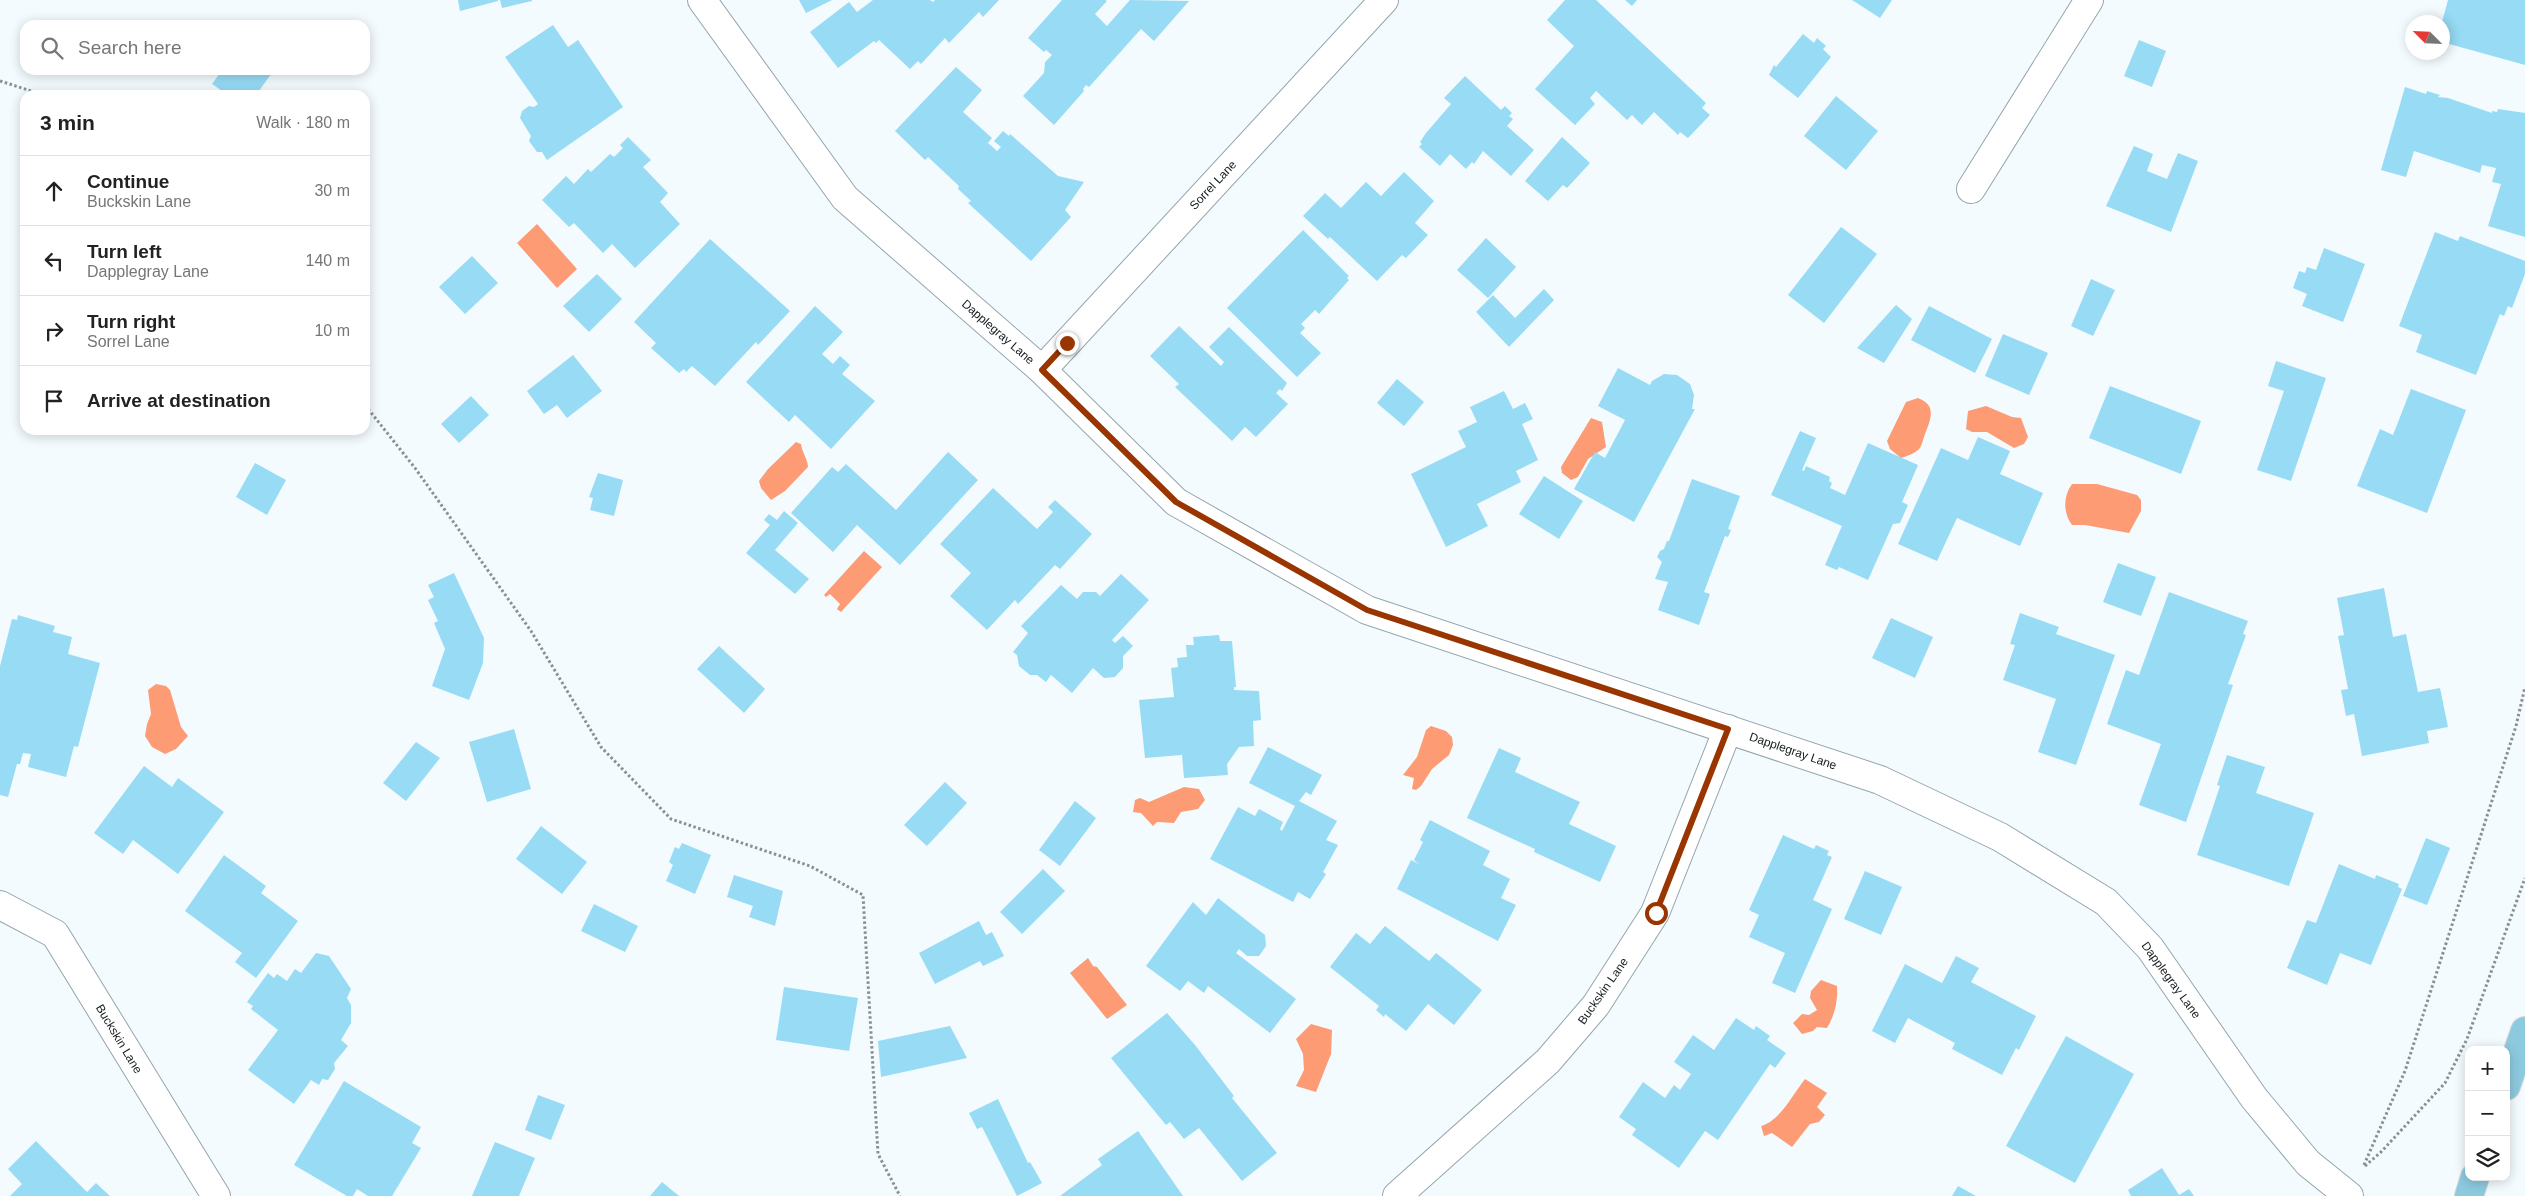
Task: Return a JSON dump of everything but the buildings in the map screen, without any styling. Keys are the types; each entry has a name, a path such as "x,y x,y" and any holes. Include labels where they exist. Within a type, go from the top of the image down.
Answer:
{"main road":[{"path":"2510,1074 2525,1031"},
{"path":"2468,1196 2474,1181"}],"street":[{"name":"Dapplegray Lane","path":"702,0 845,198 1042,370 1176,502 1367,610 1880,780 2000,837 2106,902 2150,948 2254,1098 2308,1163 2349,1196"},
{"name":"Sorrel Lane","path":"1042,370 1384,0"},
{"path":"1971,189 2089,0"},
{"name":"Buckskin Lane","path":"1397,1196 1548,1061 1596,1005 1656,913 1728,729"},
{"name":"Buckskin Lane","path":"0,905 55,934 216,1196"}],"path":[{"path":"0,81 28,90"},
{"path":"370,411 415,468 531,631 601,747 671,819 810,866 863,895 878,1154 900,1196"},
{"path":"2525,687 2516,726 2405,1071 2362,1168 2381,1152 2445,1083 2467,1039 2525,878"}],"shaded area":[{"path":"537,224 577,269 557,288 517,243"},
{"path":"1918,398 1928,404 1931,413 1929,423 1919,449 1913,454 1901,458 1890,449 1887,441 1906,402"},
{"path":"1986,406 2012,417 2021,418 2028,437 2024,444 2014,448 1987,432 1972,432 1966,429 1968,411"},
{"path":"1591,418 1602,422 1606,447 1588,459 1578,477 1571,480 1562,473 1561,467"},
{"path":"796,442 801,444 808,467 785,491 771,500 761,488 759,481 768,469"},
{"path":"2072,484 2097,484 2137,495 2141,500 2141,511 2129,533 2085,525 2072,525 2067,515 2065,504"},
{"path":"864,551 882,567 841,612 837,609 840,604 830,594 826,597 824,595"},
{"path":"156,684 166,686 170,690 181,727 188,736 176,749 165,754 152,747 145,736 151,714 148,690"},
{"path":"1431,726 1446,731 1452,737 1453,745 1449,755 1432,769 1421,786 1416,790 1412,789 1414,778 1403,775 1417,757 1426,730"},
{"path":"1184,787 1199,789 1205,800 1198,809 1181,812 1174,823 1157,822 1153,826 1141,813 1133,812 1135,800 1140,798 1149,802"},
{"path":"1088,958 1127,1005 1107,1019 1070,973"},
{"path":"1821,980 1837,986 1834,1013 1827,1028 1817,1027 1813,1031 1802,1034 1793,1023 1802,1014 1809,1015 1817,1010 1810,998 1811,991"},
{"path":"1311,1024 1332,1030 1331,1054 1316,1092 1296,1086 1304,1070 1303,1054 1296,1039"},
{"path":"1805,1079 1827,1093 1817,1107 1825,1115 1819,1122 1810,1124 1792,1147 1772,1133 1764,1136 1761,1126 1774,1119 1780,1113"}],"route":[{"path":"1067,343 1042,370 1176,502 1367,610 1728,729 1656,913"}]}
